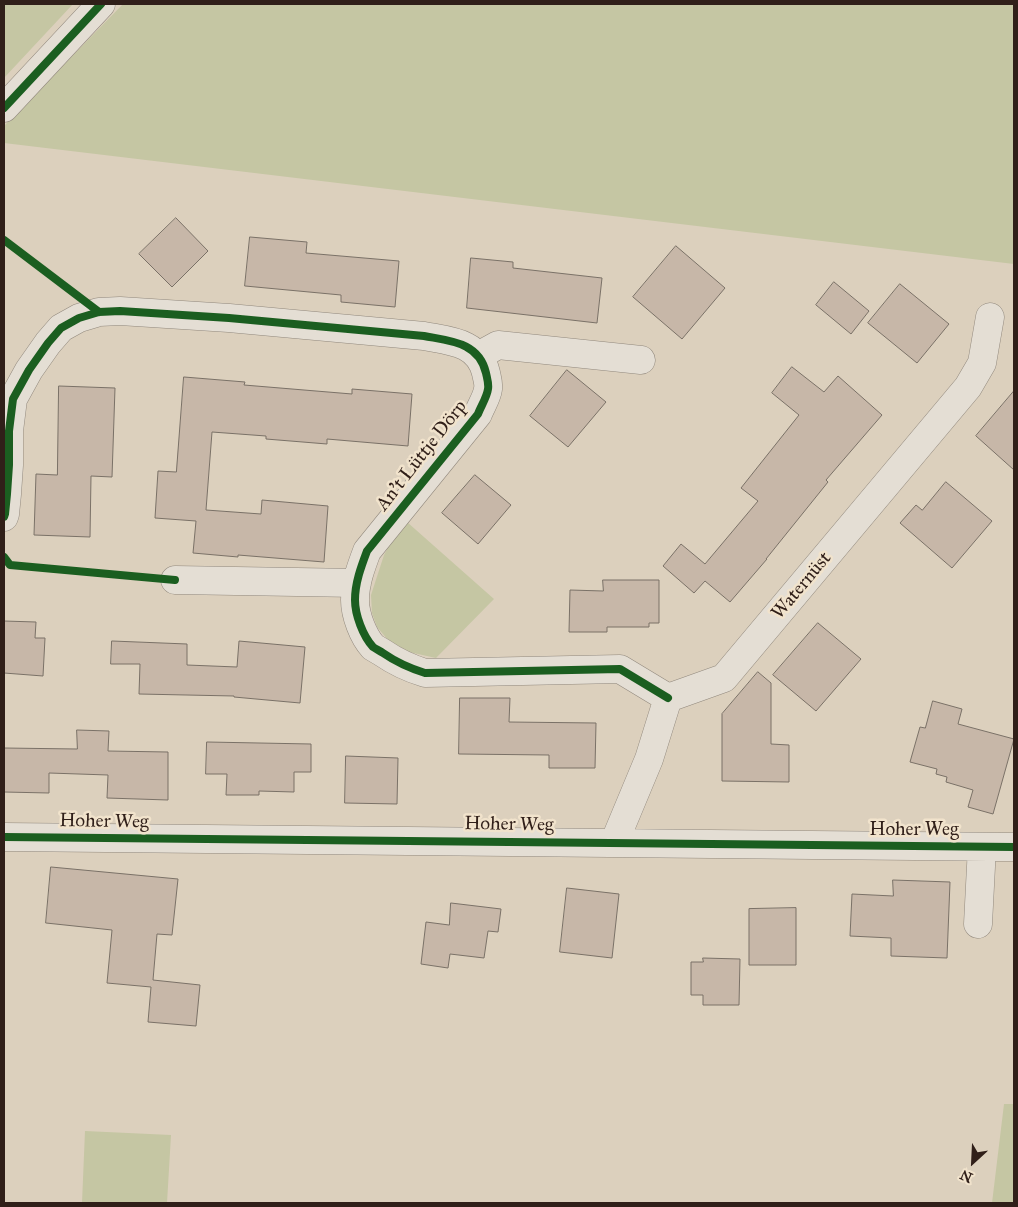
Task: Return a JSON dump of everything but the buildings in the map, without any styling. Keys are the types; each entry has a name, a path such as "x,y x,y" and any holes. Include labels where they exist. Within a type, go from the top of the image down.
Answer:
{"street":[{"path":"4,108 101,4"},
{"path":"4,517 9,465 9,431 13,399 29,370 61,328 79,318 99,312 120,311 229,318 424,336 468,346 478,356 498,345 641,360"},
{"name":"Waternüst","path":"668,698 724,678 968,387 982,362 990,317"},
{"name":"An't Lüttje Dörp","path":"478,356 485,367 489,387 478,414 368,551 357,584 355,600 356,613 364,631 374,647 397,663 425,673 620,669 668,698"},
{"path":"175,580 357,584"},
{"path":"614,842 649,759 668,698"},
{"name":"Hoher Weg","path":"4,837 614,842 678,845 1014,848"},
{"path":"978,924 982,847"}],"green space":[{"path":"4,4 73,4 4,78"},
{"path":"123,4 1014,4 1014,264 4,143 4,126"},
{"path":"407,522 494,599 436,658 409,652 388,640 377,627 372,613 371,595 384,555 392,540"},
{"path":"1004,1104 1014,1104 1014,1203 992,1203"},
{"path":"85,1131 171,1135 167,1203 82,1203"}],"cycle path":[{"path":"4,108 101,4"},
{"path":"4,240 99,312"},
{"path":"4,517 9,465 9,431 13,399 29,370 48,343 61,328 79,318 99,312 120,311 229,318 424,336 453,342 470,349 477,355 486,373 488,381 487,392 478,414 367,551 357,581 355,594 358,619 366,637 373,647 403,664 425,673 620,669 668,698"},
{"path":"4,557 10,565 175,580"},
{"path":"4,837 1014,847"}]}
